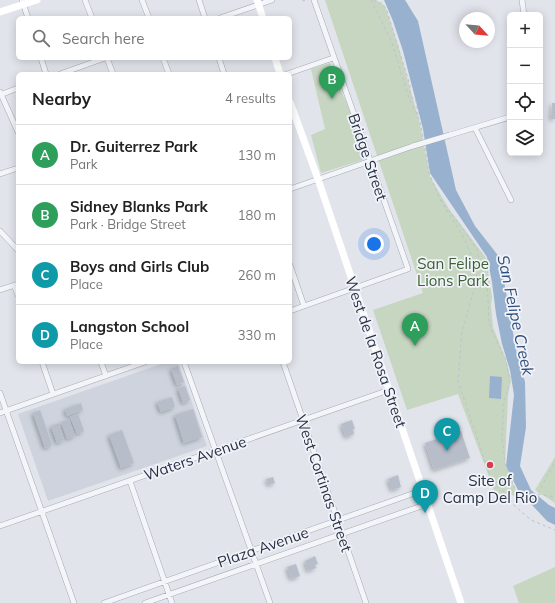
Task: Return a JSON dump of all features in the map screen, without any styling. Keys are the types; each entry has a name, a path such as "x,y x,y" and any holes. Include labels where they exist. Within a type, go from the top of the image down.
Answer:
{"street":[{"path":"0,12 23,2 37,0"},
{"path":"85,0 91,16"},
{"path":"142,0 148,16"},
{"path":"199,0 204,16"},
{"path":"225,16 258,2 272,0"},
{"name":"Bridge Street","path":"314,0 408,269 354,288"},
{"path":"522,0 524,12"},
{"path":"23,2 27,16"},
{"path":"258,2 262,16"},
{"path":"292,73 333,58"},
{"path":"42,60 45,72"},
{"path":"66,72 100,60"},
{"path":"107,60 112,72"},
{"path":"164,60 168,72"},
{"path":"220,60 223,72"},
{"path":"276,60 279,72"},
{"path":"16,89 0,94 16,128"},
{"name":"West de la Rosa Street","path":"292,108 318,179 460,603"},
{"path":"292,188 413,146 507,118"},
{"path":"476,128 511,200"},
{"path":"0,174 16,169"},
{"path":"0,231 16,248"},
{"path":"292,271 304,306"},
{"path":"0,290 16,284"},
{"path":"292,310 354,288"},
{"path":"43,364 53,394"},
{"path":"102,364 106,376"},
{"path":"0,413 139,364"},
{"path":"185,364 270,603"},
{"name":"West Cortinas Street","path":"284,364 302,421 366,603"},
{"name":"Waters Avenue","path":"0,526 389,390"},
{"path":"0,393 74,603"},
{"path":"130,481 172,603"},
{"name":"Plaza Avenue","path":"104,603 252,552 423,490"},
{"name":"Plaza Avenue","path":"145,603 427,504"}],"path":[{"path":"303,0 309,0"},
{"path":"371,0 391,40 409,98 419,117"},
{"path":"374,0 377,3 382,4 386,11 410,85 410,96 416,101 423,135"},
{"path":"424,144 429,173 439,196 463,236 475,264 477,279 462,332 458,382 489,473 515,506 531,520 555,530"},
{"path":"439,196 476,250 482,271 487,280 489,322 493,334 506,360 510,382 504,401 503,416 502,436 505,464 520,501 537,494 555,497"},
{"path":"537,494 555,462"}],"shaded area":[{"path":"161,364 179,364 207,446 48,501 18,414"}],"green space":[{"name":"San Felipe Lions Park","path":"325,0 376,0 385,6 398,45 420,124 430,177 449,209 486,258 492,297 491,306 493,327 506,360 511,379 508,395 505,464 518,496 495,493 458,394 407,410 373,310 423,293"},
{"path":"330,63 369,158 321,173 311,135 325,129 311,69"},
{"path":"555,457 555,503 535,490"},
{"path":"555,567 555,603 519,603 513,586"}],"water":[{"path":"384,0 405,0 418,21 456,190 475,226 500,258 516,350 525,382 526,427 520,466 531,490 555,508 555,525 547,521 518,490 506,466 514,395 510,370 502,344 496,314 487,257 430,173 423,129 403,51"},
{"path":"490,376 502,377 501,399 489,398"}],"building":[{"path":"552,103 555,103 555,119 551,119"},
{"path":"178,366 184,382 177,385 171,369"},
{"path":"185,386 190,400 183,403 178,388"},
{"path":"172,397 175,407 161,412 157,402"},
{"path":"81,403 83,410 67,416 65,409"},
{"path":"193,409 202,437 184,443 175,415"},
{"path":"40,410 52,445 45,448 33,413"},
{"path":"78,414 84,431 77,434 70,417"},
{"path":"69,419 75,436 67,439 61,422"},
{"path":"352,420 355,429 353,429 354,434 346,437 341,424"},
{"path":"59,423 64,440 57,443 51,426"},
{"path":"122,430 134,463 121,468 109,435"},
{"path":"461,431 470,458 434,470 425,443"},
{"path":"398,475 401,487 392,490 388,479"},
{"path":"273,477 275,483 269,485 266,479"},
{"path":"315,556 318,564 315,565 316,568 308,571 305,561"},
{"path":"296,564 300,576 291,579 287,567"}],"place":[{"name":"Sidney Blanks Park","path":"332,99"},
{"name":"Dr. Guiterrez Park","path":"415,346"},
{"name":"Boys and Girls Club","path":"447,451"},
{"name":"Site of Camp Del Rio","path":"490,465"},
{"name":"Langston School","path":"425,513"}],"water label":[{"name":"San Felipe Creek","path":"516,315"}]}
